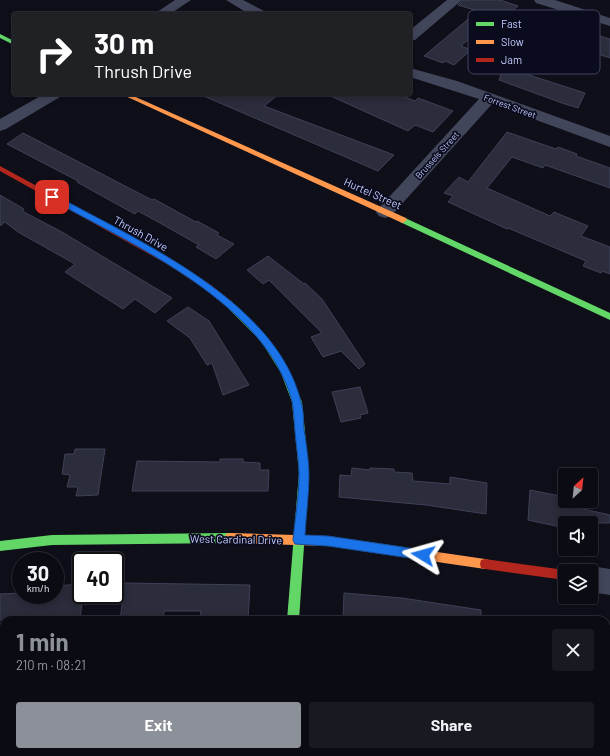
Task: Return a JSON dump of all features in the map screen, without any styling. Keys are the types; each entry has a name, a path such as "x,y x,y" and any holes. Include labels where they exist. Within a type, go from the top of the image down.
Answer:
{"street":[{"path":"164,12 184,0"},
{"path":"233,0 255,12"},
{"path":"412,35 455,0"},
{"path":"541,0 572,10"},
{"path":"600,19 610,22"},
{"path":"0,36 12,41"},
{"name":"Forrest Street","path":"412,73 452,84 610,142"},
{"path":"0,126 52,96"},
{"name":"Hurtel Street","path":"128,96 385,212 610,317"},
{"name":"Brussels Street","path":"385,212 489,98"},
{"name":"Thrush Drive","path":"0,168 170,262 208,287 237,311 264,339 285,372 297,402 304,473 293,616"},
{"name":"West Cardinal Drive","path":"0,546 52,540 203,537 328,541 558,574"},
{"path":"598,580 610,582"}],"building":[{"path":"463,0 500,0 518,6 513,10 475,10 458,5"},
{"path":"468,19 468,40 461,46 468,49 468,53 454,65 445,61 443,63 424,56"},
{"path":"600,36 610,39 610,58 600,55"},
{"path":"501,74 526,74 585,93 578,108 499,80"},
{"path":"204,96 276,96 264,106 394,155 378,171"},
{"path":"330,96 402,96 415,101 418,98 453,111 433,132 415,125 408,131"},
{"path":"507,132 556,149 558,147 577,154 576,156 610,168 610,188 545,165 543,168 512,157 487,188 550,216 554,212 588,226 581,236 610,247 610,274 602,271 601,273 583,266 586,261 508,228 507,229 448,202 453,196 444,193 459,177 468,182"},
{"path":"23,133 152,200 154,199 196,222 197,221 219,233 217,235 234,244 216,259 196,247 199,245 160,223 138,211 135,214 77,182 78,181 7,144"},
{"path":"0,195 24,209 22,211 62,232 172,298 155,313 135,299 123,309 65,272 75,264 18,232 5,222 0,226"},
{"path":"268,256 304,284 305,283 322,299 365,364 359,369 341,351 323,357 311,337 322,333 269,280 263,284 247,270"},
{"path":"188,307 209,321 249,385 223,395 212,363 207,365 190,338 167,321"},
{"path":"360,387 368,413 360,415 361,418 341,422 332,392"},
{"path":"75,449 105,449 98,495 76,496 78,487 67,487 70,475 62,474 65,454 74,454"},
{"path":"220,459 243,459 243,462 260,463 260,470 269,470 268,491 132,491 137,461 220,462"},
{"path":"352,468 370,470 370,468 394,469 394,472 412,473 413,481 450,484 450,477 487,483 486,514 426,505 339,497 340,475 351,476"},
{"path":"530,490 558,496 558,508 579,508 610,515 610,523 598,523 598,516 558,516 558,526 528,520"},
{"path":"125,583 250,585 248,616 200,616 201,611 164,611 163,616 121,616 122,604 124,604"},
{"path":"64,585 72,585 72,604 82,604 80,616 0,616 0,594 12,593 12,604 64,604"},
{"path":"344,593 402,598 481,610 481,616 343,616"}],"traffic: fast":[{"path":"0,36 12,42"},
{"path":"403,220 610,317"},
{"path":"228,303 264,339 285,372 297,402 304,473 293,616"},
{"path":"0,546 52,540 230,538"}],"traffic: slow":[{"path":"128,96 403,220"},
{"path":"230,538 328,541 485,564"}],"traffic: jam":[{"path":"0,168 170,262 208,287 228,303"},
{"path":"485,564 558,574"}],"route":[{"path":"52,197 170,262 208,287 237,311 264,339 285,372 297,402 304,473 299,540 328,541 423,555"}]}
